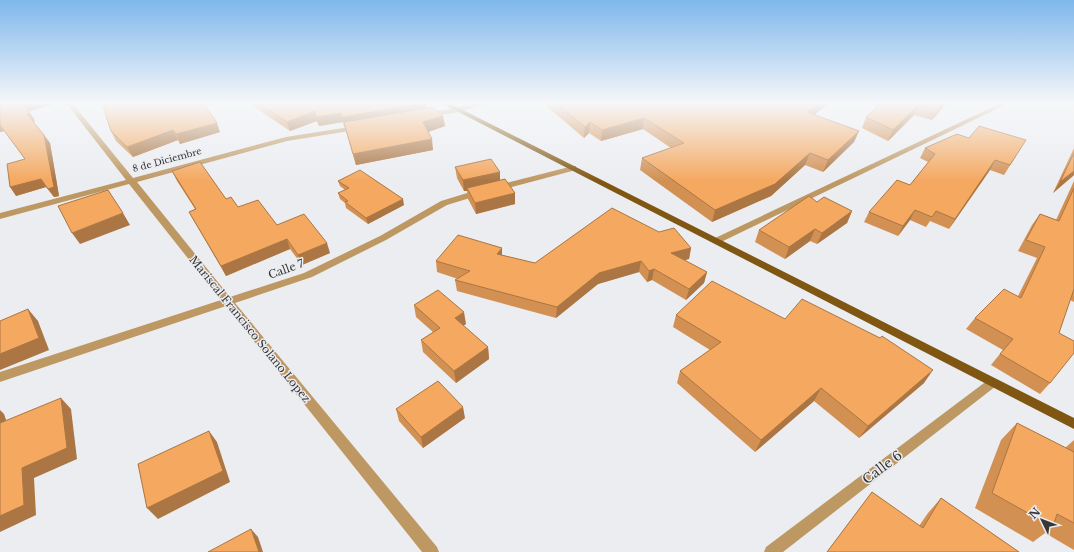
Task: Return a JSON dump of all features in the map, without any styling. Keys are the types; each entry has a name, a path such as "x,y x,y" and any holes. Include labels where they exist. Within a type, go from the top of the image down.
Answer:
{"main road":[{"path":"498,130 1074,424"}],"street":[{"name":"Mariscal Francisco Solano Lopez","path":"90,130 130,181 432,552"},
{"name":"8 de Diciembre","path":"0,216 286,140 343,130"},
{"path":"716,241 950,130"},
{"name":"Calle 7","path":"0,376 308,275 383,238 444,203 467,195 529,181 573,168"},
{"name":"Calle 6","path":"771,552 992,383"}],"building":[{"path":"3,130 40,130 44,135 54,187 48,189 41,179 10,187 7,164 25,159"},
{"path":"111,130 192,130 176,134 173,130 127,147"},
{"path":"346,130 427,130 432,139 353,154"},
{"path":"663,130 856,130 859,131 828,160 810,153 775,184 715,210 642,158 684,143"},
{"path":"976,130 992,130 1026,140 1010,165 995,160 955,219 936,211 932,217 915,210 903,226 869,212 897,180 910,185 935,154 925,148 957,134 969,138"},
{"path":"1074,153 1074,171 1060,182"},
{"path":"491,159 500,172 463,180 455,167"},
{"path":"200,162 226,199 231,197 238,207 258,200 277,225 304,214 327,243 298,255 287,239 221,266 189,212 196,209 172,171"},
{"path":"360,170 403,199 366,218 345,202 348,201 338,193 349,188 338,181"},
{"path":"505,179 515,193 475,203 467,188"},
{"path":"1074,188 1074,289 1059,333 1074,341 1074,353 1050,383 1000,354 1013,339 975,318 1004,289 1021,298 1045,247 1026,240 1040,214 1059,221"},
{"path":"108,190 123,213 72,233 58,206"},
{"path":"809,196 817,202 824,197 852,211 822,233 815,229 789,247 759,230"},
{"path":"612,208 659,232 674,228 691,248 671,253 707,272 689,289 654,269 649,271 641,261 599,273 557,307 455,280 470,271 436,261 458,235 502,248 497,254 535,263"},
{"path":"712,281 785,319 802,299 880,338 882,336 933,370 868,426 821,388 761,440 680,371 721,342 676,315"},
{"path":"438,290 464,312 455,318 488,347 454,371 421,340 440,328 414,305"},
{"path":"28,309 39,338 0,354 0,321"},
{"path":"438,381 463,407 421,437 396,409"},
{"path":"61,398 67,448 22,468 24,505 0,516 0,423"},
{"path":"1017,423 1074,452 1074,523 1057,514 1053,527 992,493"},
{"path":"209,431 223,471 147,508 138,464"},
{"path":"872,492 923,528 941,498 1019,552 827,552"},
{"path":"251,529 259,552 208,552"}]}
